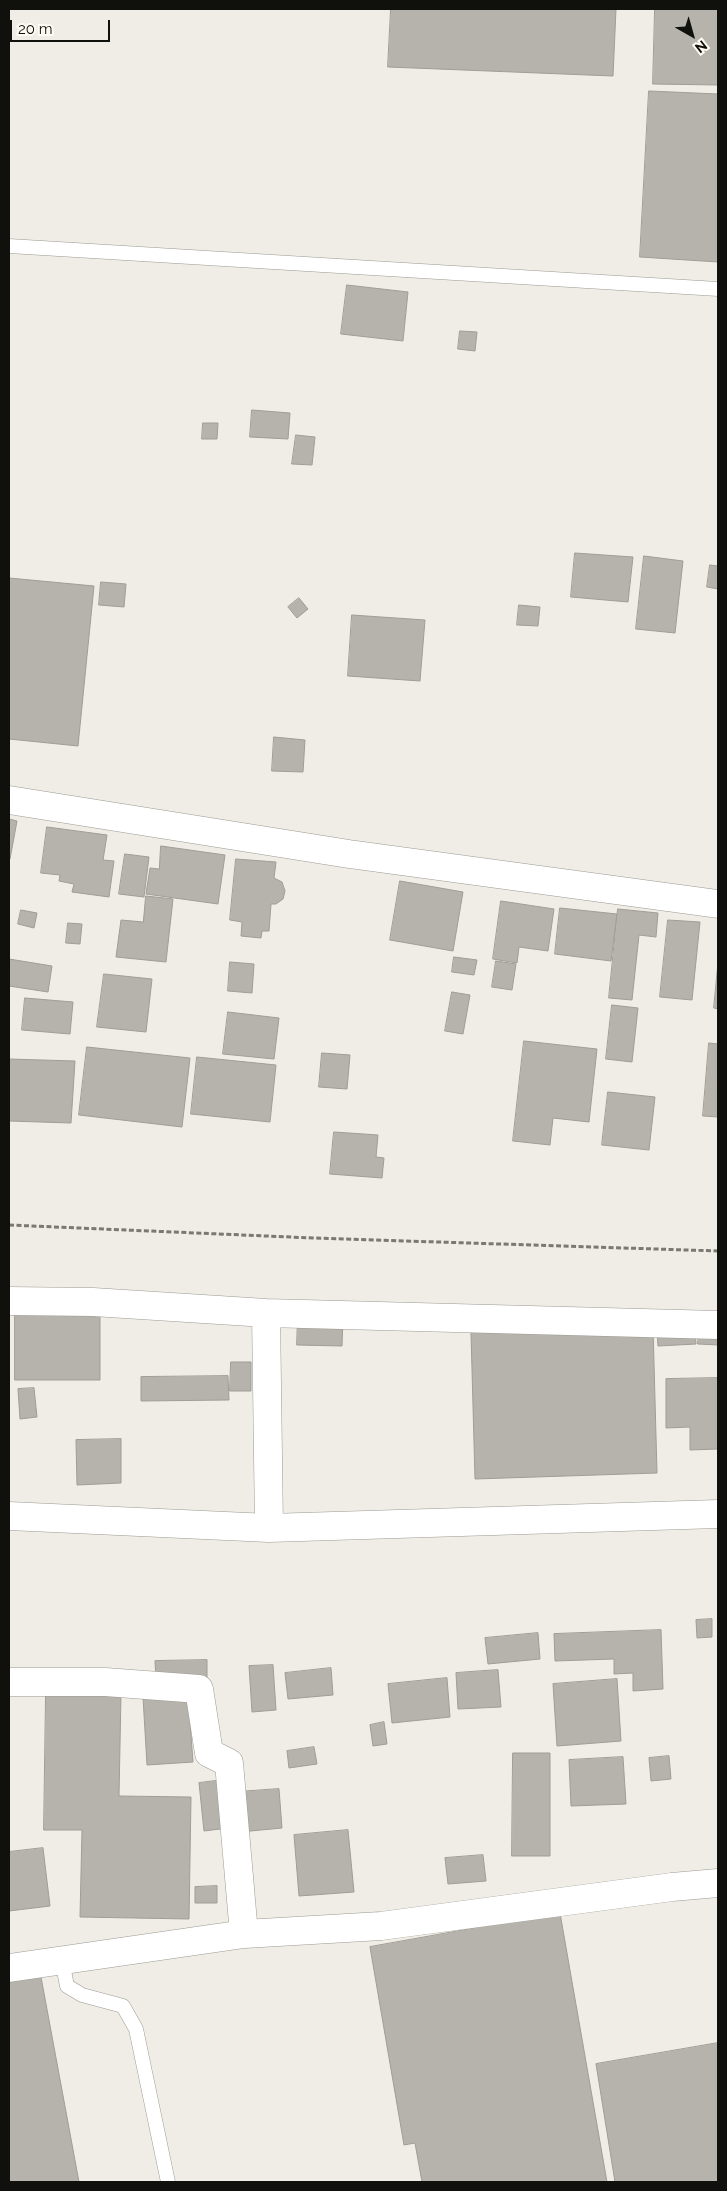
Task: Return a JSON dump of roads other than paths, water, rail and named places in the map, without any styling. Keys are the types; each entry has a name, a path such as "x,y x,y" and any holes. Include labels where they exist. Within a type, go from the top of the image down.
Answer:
{"street":[{"path":"9,800 349,854 718,904"},
{"path":"9,1301 93,1302 266,1313 718,1324"},
{"path":"266,1313 269,1528"},
{"path":"9,1516 269,1528 718,1514"},
{"path":"9,1682 105,1682 199,1689 209,1753 229,1763 244,1934"},
{"path":"9,1968 244,1934 381,1926 672,1887 718,1883"}],"lane":[{"path":"9,246 718,289"},
{"path":"62,1960 67,1986 82,1995 123,2006 136,2030 168,2182"}]}
